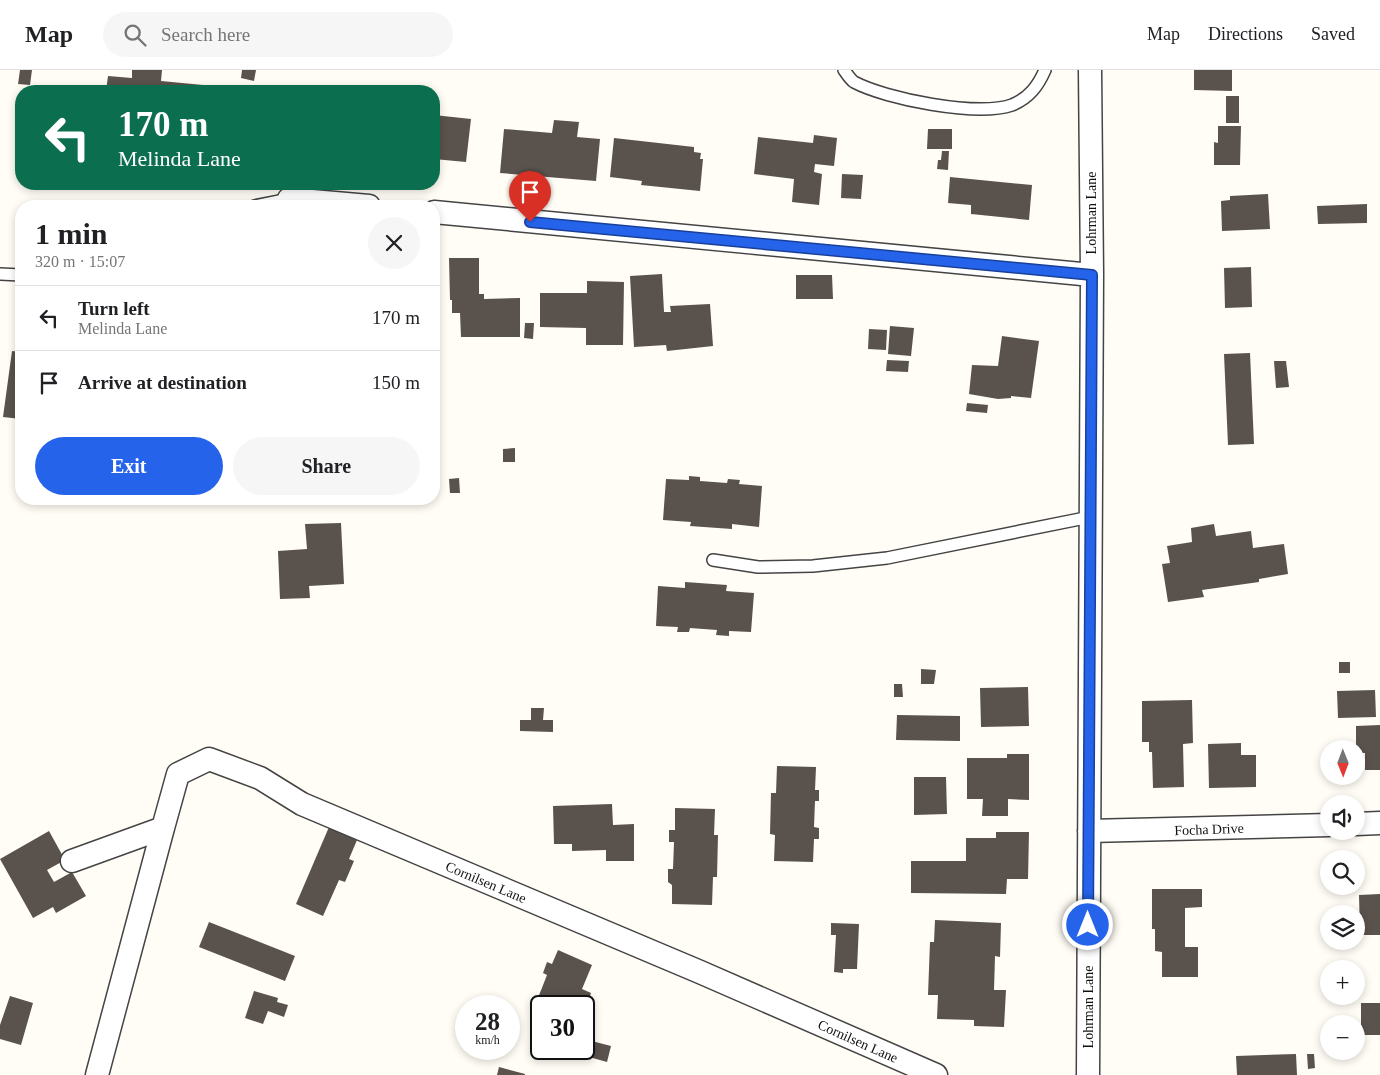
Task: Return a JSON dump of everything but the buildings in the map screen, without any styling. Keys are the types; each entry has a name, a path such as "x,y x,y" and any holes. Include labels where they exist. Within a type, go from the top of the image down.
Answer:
{"street":[{"name":"Lohrman Lane","path":"1088,1075 1092,275 1090,70"},
{"path":"289,199 300,200"},
{"path":"440,213 1092,275"},
{"name":"Cornilsen Lane","path":"97,1075 178,774 209,759 260,778 308,807 700,972 936,1075"},
{"path":"1365,824 1380,823"},
{"name":"Focha Drive","path":"1089,831 1320,825"},
{"path":"72,861 163,828"}],"lane":[{"path":"844,70 852,81 907,99 944,106 982,108 1011,105 1026,97 1039,86 1045,70"},
{"path":"284,200 289,199"},
{"path":"0,274 15,275"},
{"path":"713,560 758,567 813,566 887,558 1090,517"}],"route":[{"path":"530,222 1092,275 1088,925"}]}
